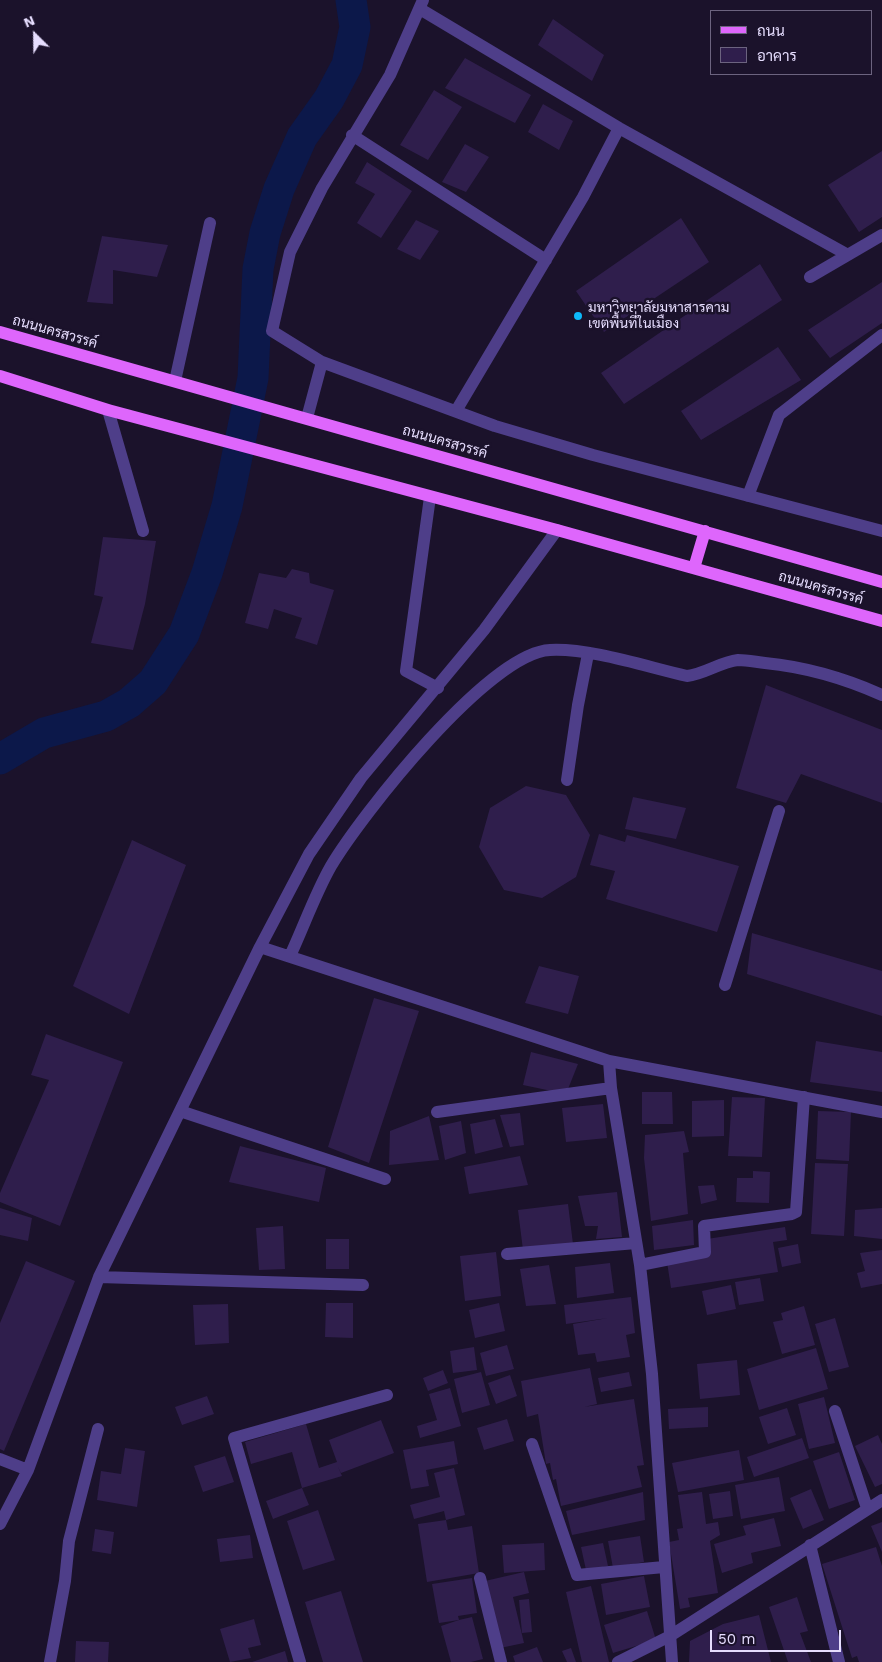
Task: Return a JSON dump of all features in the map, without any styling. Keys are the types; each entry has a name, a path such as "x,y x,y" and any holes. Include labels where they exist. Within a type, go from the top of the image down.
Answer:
{"main road":[{"name":"ถนนนครสวรรค์","path":"0,332 882,582"},
{"name":"ถนนนครสวรรค์","path":"0,376 108,410 557,530 882,621"},
{"path":"694,568 705,531"}],"street":[{"path":"848,255 619,128 422,4 390,75 352,135 290,252 272,331 322,362 496,426 593,455 882,531"},
{"path":"456,411 506,324 546,260 619,128"},
{"path":"352,135 546,260"},
{"path":"175,381 210,223"},
{"path":"810,277 882,235"},
{"path":"748,496 779,415 882,335"},
{"path":"307,418 322,362"},
{"path":"108,410 143,531"},
{"path":"430,497 406,671 438,688"},
{"path":"0,1524 28,1470 99,1277 260,947 309,854 361,778 438,688 484,630 557,530"},
{"path":"290,956 331,867 359,824 432,738 480,690 508,666 529,655 550,650 588,654 687,676 740,660 791,666 850,681 882,695"},
{"path":"568,780 588,654"},
{"path":"725,985 779,811"},
{"path":"260,947 609,1060 882,1112"},
{"path":"609,1060 611,1088 640,1264 652,1374 672,1662"},
{"path":"437,1112 611,1088"},
{"path":"640,1264 705,1252 704,1226 796,1212 804,1097"},
{"path":"180,1111 385,1179"},
{"path":"507,1254 636,1243"},
{"path":"99,1277 363,1285"},
{"path":"300,1662 234,1438 387,1395"},
{"path":"835,1411 867,1508"},
{"path":"50,1662 65,1581 69,1541 98,1429"},
{"path":"532,1444 577,1575 664,1567"},
{"path":"0,1459 28,1470"},
{"path":"618,1662 670,1636 882,1500"},
{"path":"810,1545 839,1662"},
{"path":"480,1578 501,1662"}],"building":[{"path":"553,19 604,55 592,81 538,45"},
{"path":"465,58 531,95 515,123 445,88"},
{"path":"434,90 462,107 428,160 400,145"},
{"path":"543,104 573,121 559,150 528,132"},
{"path":"465,144 489,157 466,192 442,182"},
{"path":"882,151 882,217 859,232 828,185"},
{"path":"367,162 412,191 381,238 357,223 375,194 355,183"},
{"path":"681,218 709,262 604,332 576,291"},
{"path":"416,220 439,231 420,260 397,249"},
{"path":"102,236 168,245 157,277 113,270 113,304 87,302"},
{"path":"760,264 782,300 624,404 601,373"},
{"path":"882,282 882,323 830,358 808,330"},
{"path":"778,347 801,380 701,440 681,411"},
{"path":"103,537 156,541 145,604 133,650 91,643 103,597 94,595"},
{"path":"292,569 309,573 310,583 334,590 317,645 295,638 302,618 274,609 268,629 245,623 259,573 286,578"},
{"path":"766,685 882,730 882,803 801,774 786,803 736,788"},
{"path":"526,786 566,795 590,835 576,877 542,898 504,890 479,847 490,808"},
{"path":"633,797 686,808 676,839 625,829"},
{"path":"599,834 625,842 627,835 739,866 717,932 606,899 615,871 590,865"},
{"path":"132,840 186,865 129,1014 73,986"},
{"path":"752,933 882,971 882,1016 747,974"},
{"path":"539,966 579,976 568,1014 525,1003"},
{"path":"374,998 419,1011 369,1163 328,1147"},
{"path":"46,1034 123,1062 60,1226 0,1202 0,1193 49,1080 31,1075"},
{"path":"816,1041 882,1052 882,1092 810,1082"},
{"path":"531,1052 578,1064 566,1094 523,1085"},
{"path":"642,1092 672,1092 673,1124 642,1124"},
{"path":"732,1097 765,1098 762,1157 728,1156"},
{"path":"724,1100 724,1136 692,1137 692,1101"},
{"path":"603,1104 607,1138 566,1142 562,1108"},
{"path":"818,1111 851,1112 849,1161 816,1159"},
{"path":"520,1113 524,1145 510,1147 500,1115"},
{"path":"429,1116 439,1160 389,1165 390,1131"},
{"path":"495,1119 503,1147 475,1154 470,1124"},
{"path":"461,1121 466,1153 445,1160 439,1126"},
{"path":"684,1131 689,1152 683,1153 688,1214 651,1221 644,1158 645,1135"},
{"path":"240,1146 326,1168 319,1202 229,1182"},
{"path":"520,1156 528,1185 469,1194 464,1167"},
{"path":"815,1163 848,1164 844,1236 811,1234"},
{"path":"753,1171 770,1172 769,1203 736,1202 737,1178 753,1178"},
{"path":"714,1185 717,1200 701,1204 698,1186"},
{"path":"617,1192 622,1237 596,1239 598,1226 585,1226 578,1196"},
{"path":"568,1204 573,1244 523,1250 518,1210"},
{"path":"0,1208 32,1218 28,1241 0,1235"},
{"path":"882,1208 882,1239 854,1236 855,1210"},
{"path":"693,1220 694,1245 654,1250 652,1226"},
{"path":"283,1226 285,1269 259,1270 256,1228"},
{"path":"785,1227 787,1240 773,1242 778,1272 671,1288 667,1262 709,1255 707,1239"},
{"path":"326,1239 349,1239 349,1269 326,1269"},
{"path":"798,1244 801,1263 782,1267 778,1248"},
{"path":"882,1250 882,1284 861,1288 857,1273 865,1271 860,1253"},
{"path":"496,1252 501,1296 465,1301 460,1256"},
{"path":"26,1261 75,1281 4,1451 0,1449 0,1323"},
{"path":"610,1263 614,1293 577,1298 575,1267"},
{"path":"549,1265 556,1304 526,1306 520,1269"},
{"path":"760,1278 764,1301 739,1305 735,1282"},
{"path":"731,1285 736,1309 707,1315 702,1291"},
{"path":"631,1297 635,1333 626,1335 630,1357 597,1362 595,1353 578,1355 573,1324 608,1318 566,1324 564,1305"},
{"path":"326,1303 353,1303 353,1338 325,1337"},
{"path":"499,1303 505,1331 475,1338 469,1310"},
{"path":"228,1304 229,1343 195,1345 193,1305"},
{"path":"804,1306 815,1345 782,1354 773,1322 783,1320 781,1313"},
{"path":"835,1318 849,1367 829,1372 815,1324"},
{"path":"507,1345 514,1369 486,1376 480,1353"},
{"path":"474,1347 477,1370 453,1373 450,1351"},
{"path":"816,1348 828,1389 759,1410 747,1369"},
{"path":"737,1360 740,1395 700,1399 697,1364"},
{"path":"590,1368 597,1404 584,1407 634,1399 644,1465 637,1466 642,1487 561,1506 556,1479 553,1480 550,1463 546,1464 538,1414 527,1417 521,1381"},
{"path":"443,1370 448,1383 428,1391 423,1378"},
{"path":"481,1372 490,1405 462,1413 454,1379"},
{"path":"629,1372 632,1386 601,1392 598,1378"},
{"path":"510,1375 517,1396 496,1404 488,1383"},
{"path":"450,1388 461,1426 420,1438 417,1426 437,1420 429,1394"},
{"path":"207,1396 214,1414 182,1425 175,1407"},
{"path":"824,1397 835,1443 809,1449 798,1404"},
{"path":"708,1407 708,1427 669,1429 668,1409"},
{"path":"787,1408 796,1435 768,1444 759,1417"},
{"path":"507,1419 514,1441 484,1450 477,1428"},
{"path":"381,1420 394,1453 341,1473 338,1467 342,1476 302,1488 292,1452 251,1464 245,1442 306,1424 319,1468 337,1462 329,1440"},
{"path":"878,1435 882,1444 882,1484 875,1487 855,1446"},
{"path":"802,1438 809,1458 754,1477 747,1457"},
{"path":"454,1441 458,1464 426,1470 429,1486 411,1489 403,1450"},
{"path":"125,1448 145,1451 137,1507 97,1500 101,1471 121,1474"},
{"path":"739,1450 744,1480 678,1492 672,1463"},
{"path":"839,1452 855,1500 829,1509 813,1461"},
{"path":"225,1456 234,1482 203,1492 194,1466"},
{"path":"454,1468 465,1515 446,1520 444,1511 414,1519 410,1505 440,1497 434,1473"},
{"path":"779,1477 785,1511 741,1519 735,1485"},
{"path":"302,1488 309,1505 273,1519 266,1501"},
{"path":"811,1489 824,1520 803,1529 790,1498"},
{"path":"730,1491 733,1516 713,1519 709,1494"},
{"path":"643,1492 645,1520 572,1535 566,1511"},
{"path":"702,1492 706,1524 718,1522 720,1535 710,1541 718,1593 688,1598 690,1607 680,1609 669,1542 679,1540 677,1529 683,1528 678,1495"},
{"path":"318,1510 335,1560 303,1570 287,1521"},
{"path":"774,1518 781,1546 751,1553 753,1563 722,1573 714,1544 746,1535 743,1526"},
{"path":"446,1520 448,1530 472,1526 479,1573 427,1582 418,1524"},
{"path":"882,1522 882,1552 871,1526"},
{"path":"95,1529 114,1532 111,1554 92,1551"},
{"path":"250,1535 253,1558 220,1562 217,1539"},
{"path":"640,1536 644,1562 613,1568 608,1541"},
{"path":"544,1543 545,1570 504,1573 502,1545"},
{"path":"603,1543 608,1566 586,1570 581,1547"},
{"path":"876,1547 882,1566 882,1662 859,1662 857,1656 852,1658 822,1564"},
{"path":"524,1572 529,1593 513,1597 524,1643 500,1648 485,1581"},
{"path":"644,1576 650,1607 606,1615 601,1584"},
{"path":"472,1578 477,1613 458,1616 459,1620 439,1623 432,1584"},
{"path":"591,1586 609,1662 582,1662 566,1592"},
{"path":"341,1591 363,1662 323,1662 305,1602"},
{"path":"797,1597 808,1631 800,1633 811,1662 788,1662 769,1607"},
{"path":"529,1599 532,1632 522,1633 519,1600"},
{"path":"647,1611 656,1640 613,1653 604,1625"},
{"path":"759,1615 771,1662 689,1662 690,1641 723,1624"},
{"path":"472,1617 483,1659 471,1662 451,1662 441,1626"},
{"path":"254,1619 261,1645 248,1648 251,1658 230,1662 220,1629"},
{"path":"76,1641 109,1642 108,1662 75,1662"},
{"path":"537,1647 543,1662 515,1662 513,1656"},
{"path":"571,1648 576,1662 567,1662 562,1651"},
{"path":"285,1651 288,1662 252,1662"}],"waterway":[{"path":"0,759 44,733 106,716 129,703 153,682 184,634 207,573 227,506 253,378 258,269 265,233 279,189 302,137 329,99 347,65 355,27 351,0"}],"place":[{"name":"มหาวิทยาลัยมหาสารคาม เขตพื้นที่ในเมือง","path":"578,316"}]}
